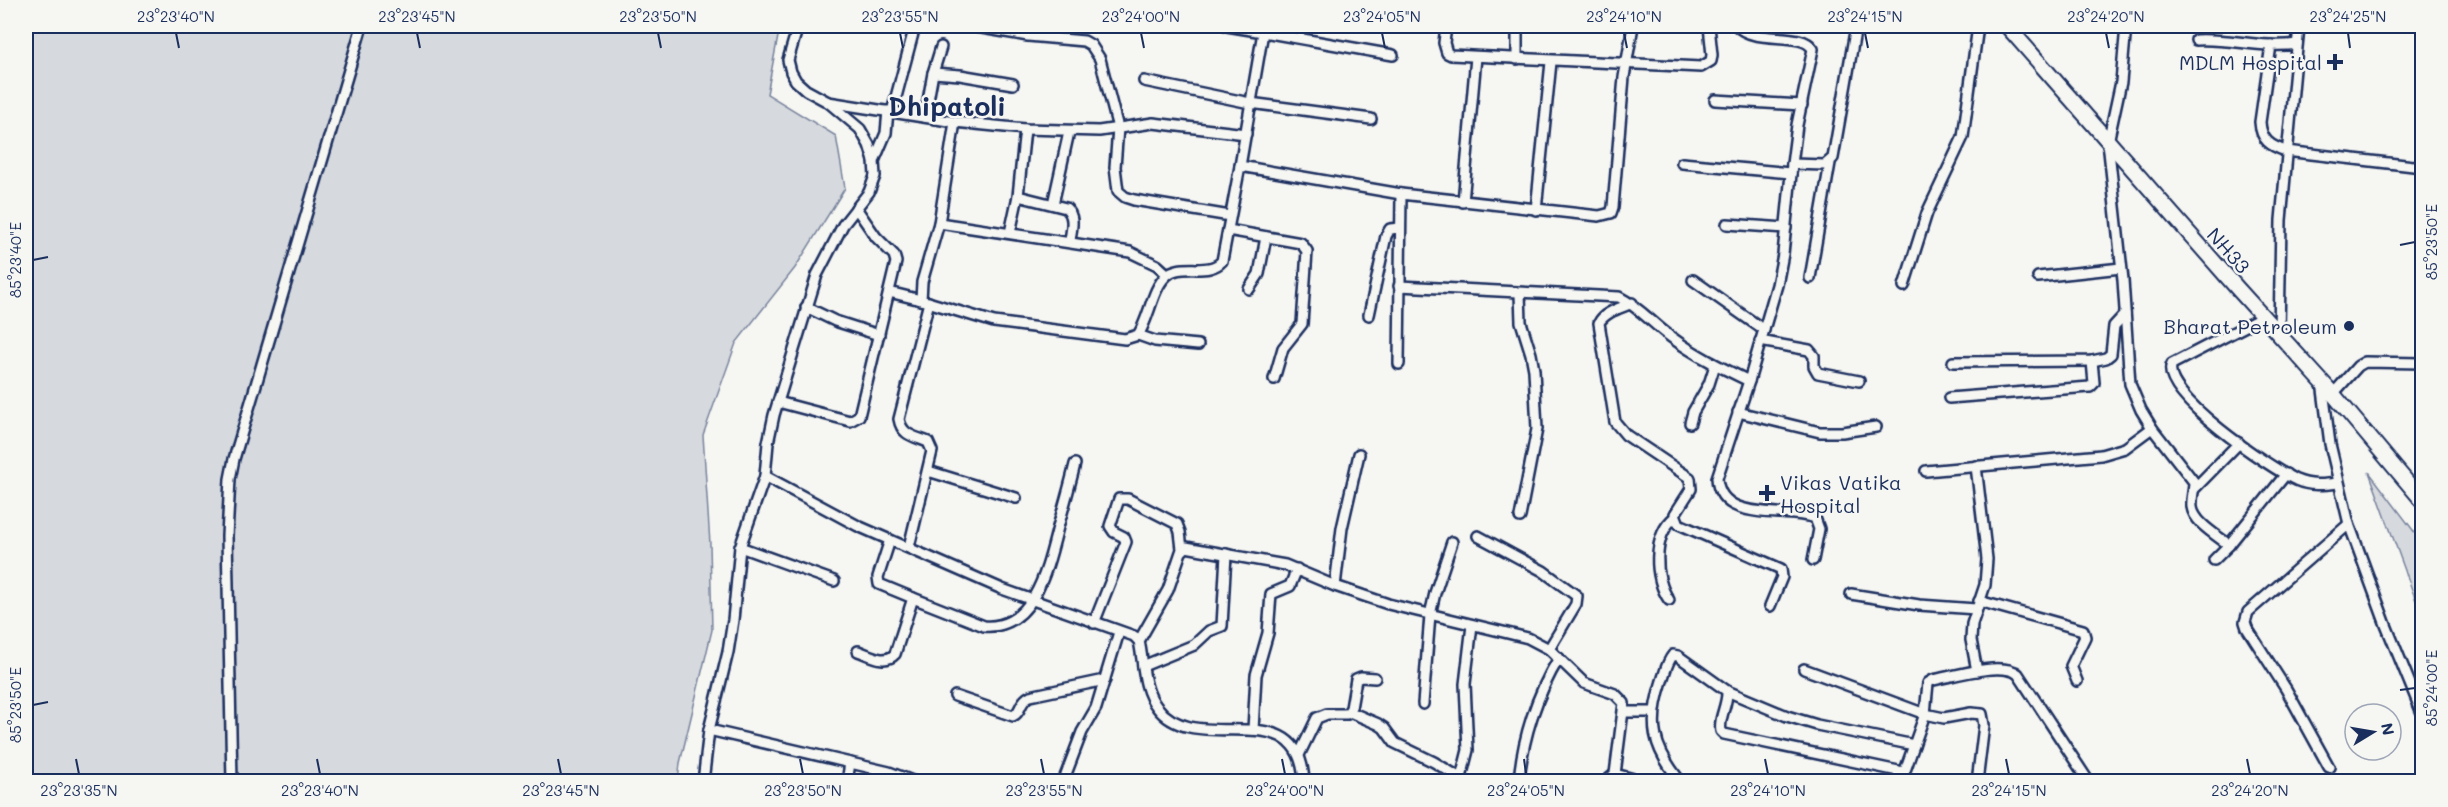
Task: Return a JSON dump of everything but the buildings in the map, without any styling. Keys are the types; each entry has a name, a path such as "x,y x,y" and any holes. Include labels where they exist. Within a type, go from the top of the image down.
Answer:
{"main road":[{"name":"NH33","path":"2007,26 2333,394 2422,500"}],"street":[{"path":"232,782 227,536 230,479 237,447 362,26"},
{"path":"703,782 709,730 728,652 740,547 765,476 768,443 778,402 817,275 830,247 869,192 875,176 874,161 869,145 860,129 828,102 806,90 790,72 788,60 798,26"},
{"path":"874,161 886,132 915,26"},
{"path":"970,26 1028,36 1084,41 1091,45 1100,59 1118,128 1115,180 1118,191 1125,197 1230,216"},
{"path":"1227,26 1264,28 1393,55"},
{"path":"1446,26 1444,43 1447,53 1551,62 1701,67 1711,61 1709,26"},
{"path":"1517,26 1517,59"},
{"path":"1240,166 1401,194 1463,202 1599,216 1611,213 1632,26"},
{"path":"1737,26 1749,34 1805,42 1810,45 1813,53 1797,125 1779,275 1749,381 1720,465 1717,478 1718,489 1724,500 1736,507 1815,518 1819,530 1813,560"},
{"path":"1810,278 1856,26"},
{"path":"1904,286 1927,213 1963,137 1978,26"},
{"path":"2126,26 2121,82 2108,142 2130,384 2152,428 2191,477 2194,489 2193,513 2229,545"},
{"path":"2278,334 2286,151 2299,26"},
{"path":"1138,335 1161,282 1167,274 1174,271 1209,269 1218,266 1225,254 1264,28"},
{"path":"2196,40 2219,38 2271,45 2297,44"},
{"path":"2271,45 2260,131 2272,146 2286,151 2422,167"},
{"path":"925,117 933,73 942,47"},
{"path":"1463,202 1476,57"},
{"path":"1536,210 1551,62"},
{"path":"933,73 1013,84"},
{"path":"1144,81 1250,103 1371,119"},
{"path":"1715,99 1802,105"},
{"path":"828,102 955,122 1025,129 1069,132 1100,131 1153,123 1246,134"},
{"path":"909,548 932,451 931,445 902,431 899,419 925,301 922,282 939,223 955,122"},
{"path":"1010,233 1018,196 1025,129"},
{"path":"1053,204 1069,132"},
{"path":"1682,163 1792,169 1830,163"},
{"path":"1399,364 1401,194"},
{"path":"1018,196 1053,204 1071,212 1070,242"},
{"path":"778,402 850,421 859,416 896,262 894,255 876,237 856,208"},
{"path":"939,223 1130,252 1157,265 1167,274"},
{"path":"1727,224 1786,228"},
{"path":"1369,315 1386,236 1390,229 1400,228"},
{"path":"1228,230 1301,243 1307,251 1302,324 1283,348 1274,379"},
{"path":"1249,289 1259,274 1266,237"},
{"path":"2038,277 2121,268"},
{"path":"1693,280 1764,330"},
{"path":"1399,286 1520,294 1619,297 1632,303 1670,337 1715,365 1749,381"},
{"path":"889,292 994,322 1125,339 1138,335 1155,340 1198,345"},
{"path":"1520,294 1521,322 1532,354 1537,400 1534,446 1520,517"},
{"path":"1632,303 1600,318 1599,323 1611,410 1615,422 1626,435 1690,477 1691,489 1675,517 1663,531 1659,558 1659,581 1669,600"},
{"path":"806,307 835,321 879,335"},
{"path":"1953,362 2092,361 2106,358 2111,354 2114,326 2125,314"},
{"path":"2263,317 2176,361 2170,368 2175,385 2189,403 2239,443 2286,474 2308,484 2337,483"},
{"path":"1760,341 1809,350 1814,356 1814,366 1818,373 1859,381"},
{"path":"1948,398 2090,387 2094,383 2092,361"},
{"path":"2333,394 2358,366 2365,362 2422,363"},
{"path":"1690,423 1693,412 1709,384 1715,365"},
{"path":"2322,382 2337,483 2349,524 2386,625 2422,713"},
{"path":"1738,412 1820,432 1842,432 1876,427"},
{"path":"1926,471 2114,453 2125,448 2152,428"},
{"path":"2194,489 2239,443"},
{"path":"1335,586 1342,528 1359,454"},
{"path":"890,540 878,577 879,584 984,626 994,627 1006,624 1032,600 1045,576 1075,464"},
{"path":"1976,466 1987,559 1985,585 1972,624 1971,640 1977,671"},
{"path":"928,471 1016,498"},
{"path":"2214,560 2229,545 2286,474"},
{"path":"765,476 825,509 890,540 1032,600 1134,636 1140,641"},
{"path":"1094,623 1126,542 1124,537 1114,532 1110,526 1119,499 1128,499 1177,524 1182,549 1168,590 1140,641 1146,685 1156,707 1170,721 1187,728 1253,730 1283,736 1299,755 1304,782"},
{"path":"1675,517 1679,524 1781,569 1782,577 1770,606"},
{"path":"2330,766 2245,622 2248,612 2349,524"},
{"path":"1478,536 1543,571 1577,596 1576,604 1549,649"},
{"path":"1423,704 1430,615 1452,542"},
{"path":"740,547 834,581"},
{"path":"1182,549 1190,547 1298,569 1335,586 1388,604 1528,638 1549,649 1584,683 1621,698 1624,703 1625,712 1615,774 1605,782"},
{"path":"1143,666 1194,645 1209,632 1222,626 1226,554"},
{"path":"1253,730 1256,675 1268,633 1271,594 1290,586 1298,569"},
{"path":"1851,594 1919,605 1977,605 2082,630 2085,633 2084,641 2071,666 2077,681"},
{"path":"858,651 884,660 892,658 913,598"},
{"path":"1299,755 1317,718 1327,714 1343,715 1350,712 1378,724 1384,728 1395,743 1464,780 1468,750 1465,684 1472,625"},
{"path":"1063,782 1082,732 1096,708 1119,632"},
{"path":"1681,782 1661,754 1656,741 1654,712 1656,698 1673,655 1678,656 1726,691 1777,712 1816,725 1914,745"},
{"path":"1519,782 1534,711 1542,689 1559,658"},
{"path":"1726,691 1727,698 1720,728 1724,734 1902,777 1925,714 1928,683 1977,671 2008,668 2018,674 2089,782"},
{"path":"1804,669 1925,714 1944,718 1971,713 1982,714 1984,725 1977,782"},
{"path":"1350,712 1356,680 1361,677 1375,678"},
{"path":"954,696 1013,716 1018,712 1022,701 1029,696 1105,680"},
{"path":"1625,712 1654,712"},
{"path":"709,730 850,763 915,782"},
{"path":"847,782 850,763"},
{"path":"1615,774 1645,782"}],"shaded area":[{"path":"26,26 780,26 767,94 836,136 845,188 795,268 736,343 703,435 710,544 712,630 680,763 678,781 26,781"},
{"path":"2369,472 2422,542 2422,617"}],"place":[{"name":"MDLM Hospital","path":"2335,62"},
{"name":"Bharat Petroleum","path":"2349,326"},
{"name":"Vikas Vatika Hospital","path":"1767,493"}],"district":[{"name":"Dhipatoli","path":"947,106"}]}
